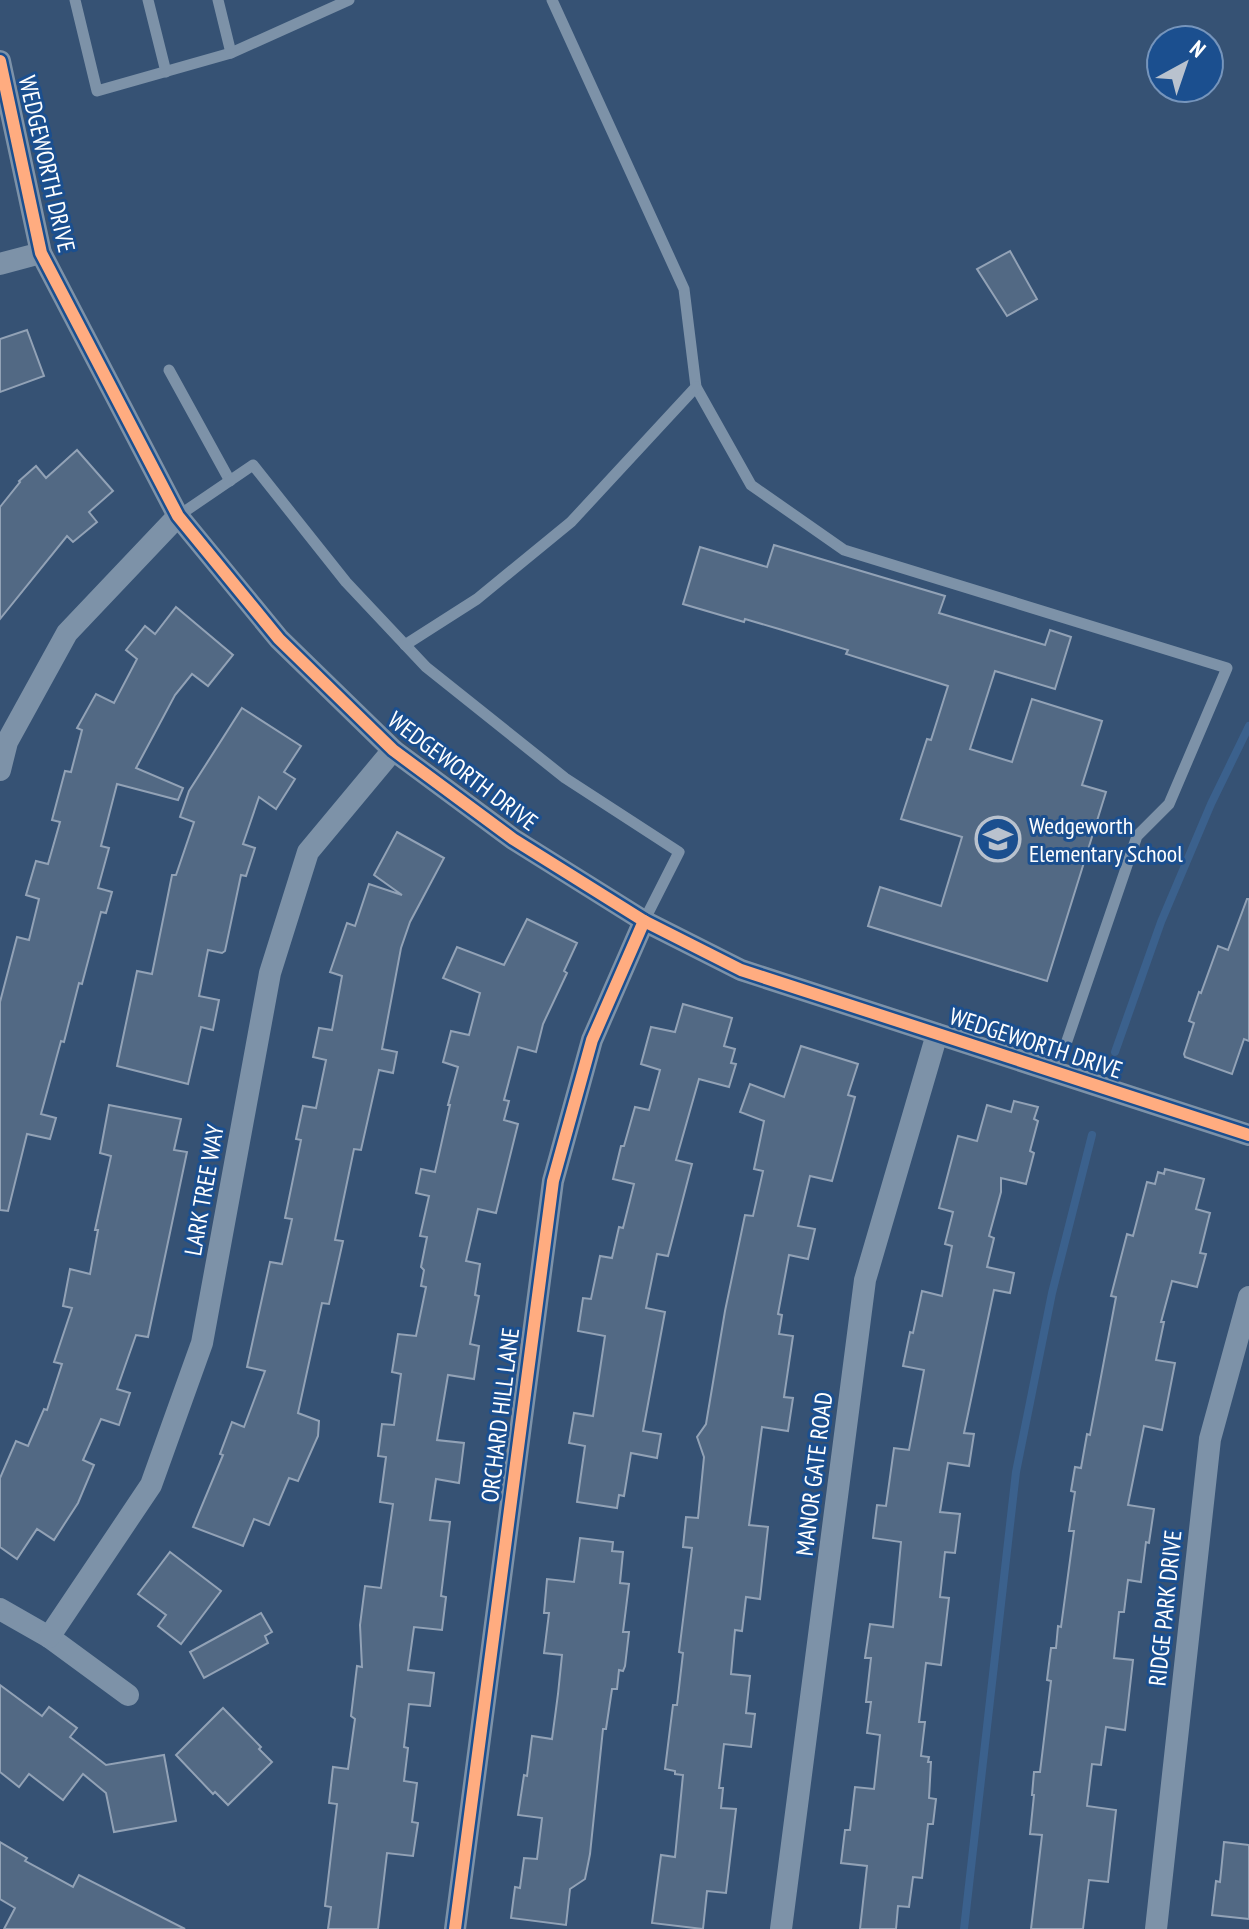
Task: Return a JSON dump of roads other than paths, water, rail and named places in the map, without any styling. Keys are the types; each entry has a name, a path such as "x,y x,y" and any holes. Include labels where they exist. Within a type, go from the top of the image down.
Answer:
{"street":[{"name":"WEDGEWORTH DRIVE","path":"0,61 41,253 178,516 279,639 393,750 513,839 644,921 741,970 1249,1135"},
{"path":"0,264 41,253"},
{"path":"0,770 3,741 67,633 178,516"},
{"name":"LARK TREE WAY","path":"49,1637 151,1485 202,1343 270,973 308,852 393,750"},
{"name":"ORCHARD HILL LANE","path":"455,1929 553,1181 592,1040 644,921"},
{"name":"MANOR GATE ROAD","path":"781,1929 865,1280 937,1034"},
{"name":"RIDGE PARK DRIVE","path":"1156,1929 1210,1439 1249,1297"},
{"path":"0,1609 49,1637 128,1695"}],"lane":[{"path":"75,0 97,91 231,53 349,0"},
{"path":"148,0 166,72"},
{"path":"218,0 231,53"},
{"path":"552,0 684,289 696,387 751,485 844,550 1227,668 1169,804 1137,836 1056,1073"},
{"path":"169,370 230,481"},
{"path":"405,645 477,599 571,522 696,387"},
{"path":"178,516 253,465 346,582 426,667 565,778 679,852 644,921"}],"waterway":[{"path":"1115,1052 1161,922 1211,804 1249,726"},
{"path":"964,1929 1016,1472 1052,1293 1092,1135"}],"place":[{"name":"Wedgeworth Elementary School","path":"998,839"}]}
